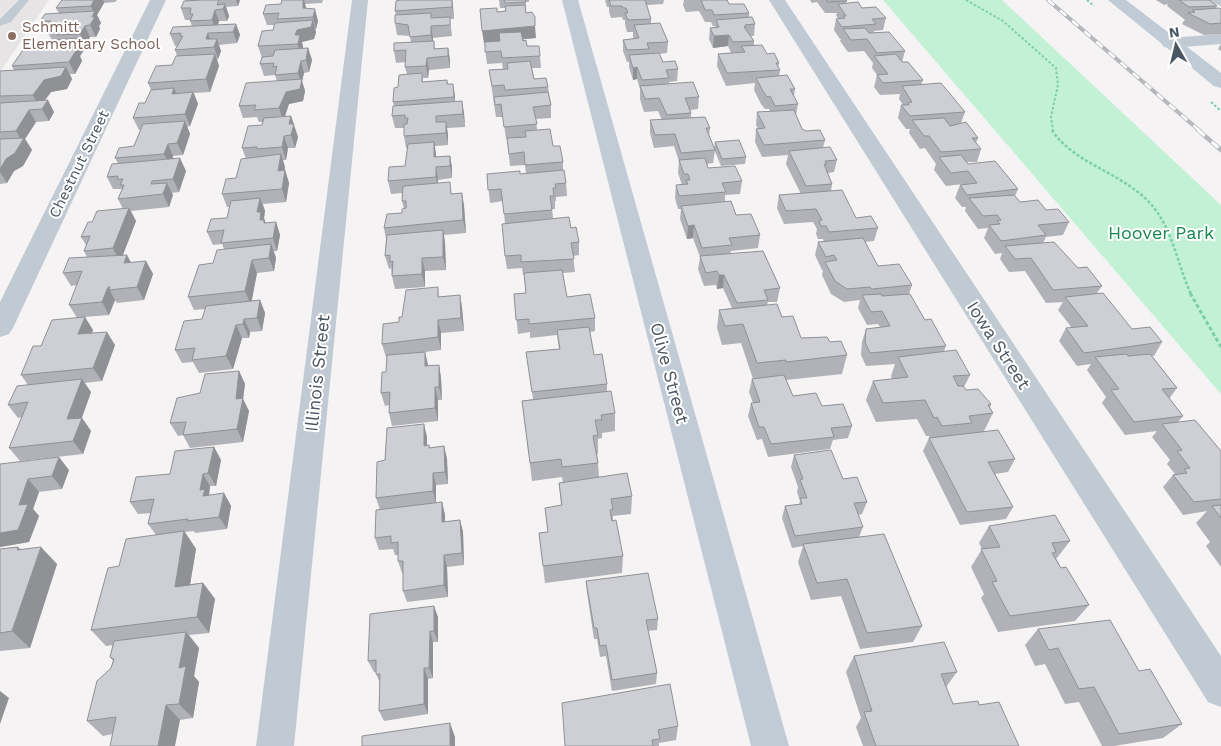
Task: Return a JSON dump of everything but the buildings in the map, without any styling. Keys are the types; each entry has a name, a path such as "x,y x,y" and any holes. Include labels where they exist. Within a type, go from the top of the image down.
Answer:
{"street":[{"name":"Chestnut Street","path":"0,328 158,0"},
{"name":"Illinois Street","path":"275,746 360,0"},
{"name":"Olive Street","path":"570,0 770,746"},
{"name":"Iowa Street","path":"777,0 1221,689"},
{"path":"1116,0 1221,82"},
{"path":"1170,43 1221,39"}],"lane":[{"path":"0,23 7,20 24,0"}],"path":[{"path":"966,0 982,6 1008,22 1056,68 1059,90 1050,121 1051,129 1070,150 1112,173 1137,191 1157,211 1172,236 1181,270 1202,318 1221,347"}],"shaded area":[{"name":"Schmitt Elementary School","path":"0,0 49,0 0,72"}],"green space":[{"name":"Hoover Park","path":"883,0 1002,0 1221,205 1221,394"}],"railway":[{"path":"1048,0 1200,131"},
{"path":"1198,130 1221,150"}],"place":[{"name":"Schmitt Elementary School","path":"12,36"}]}
